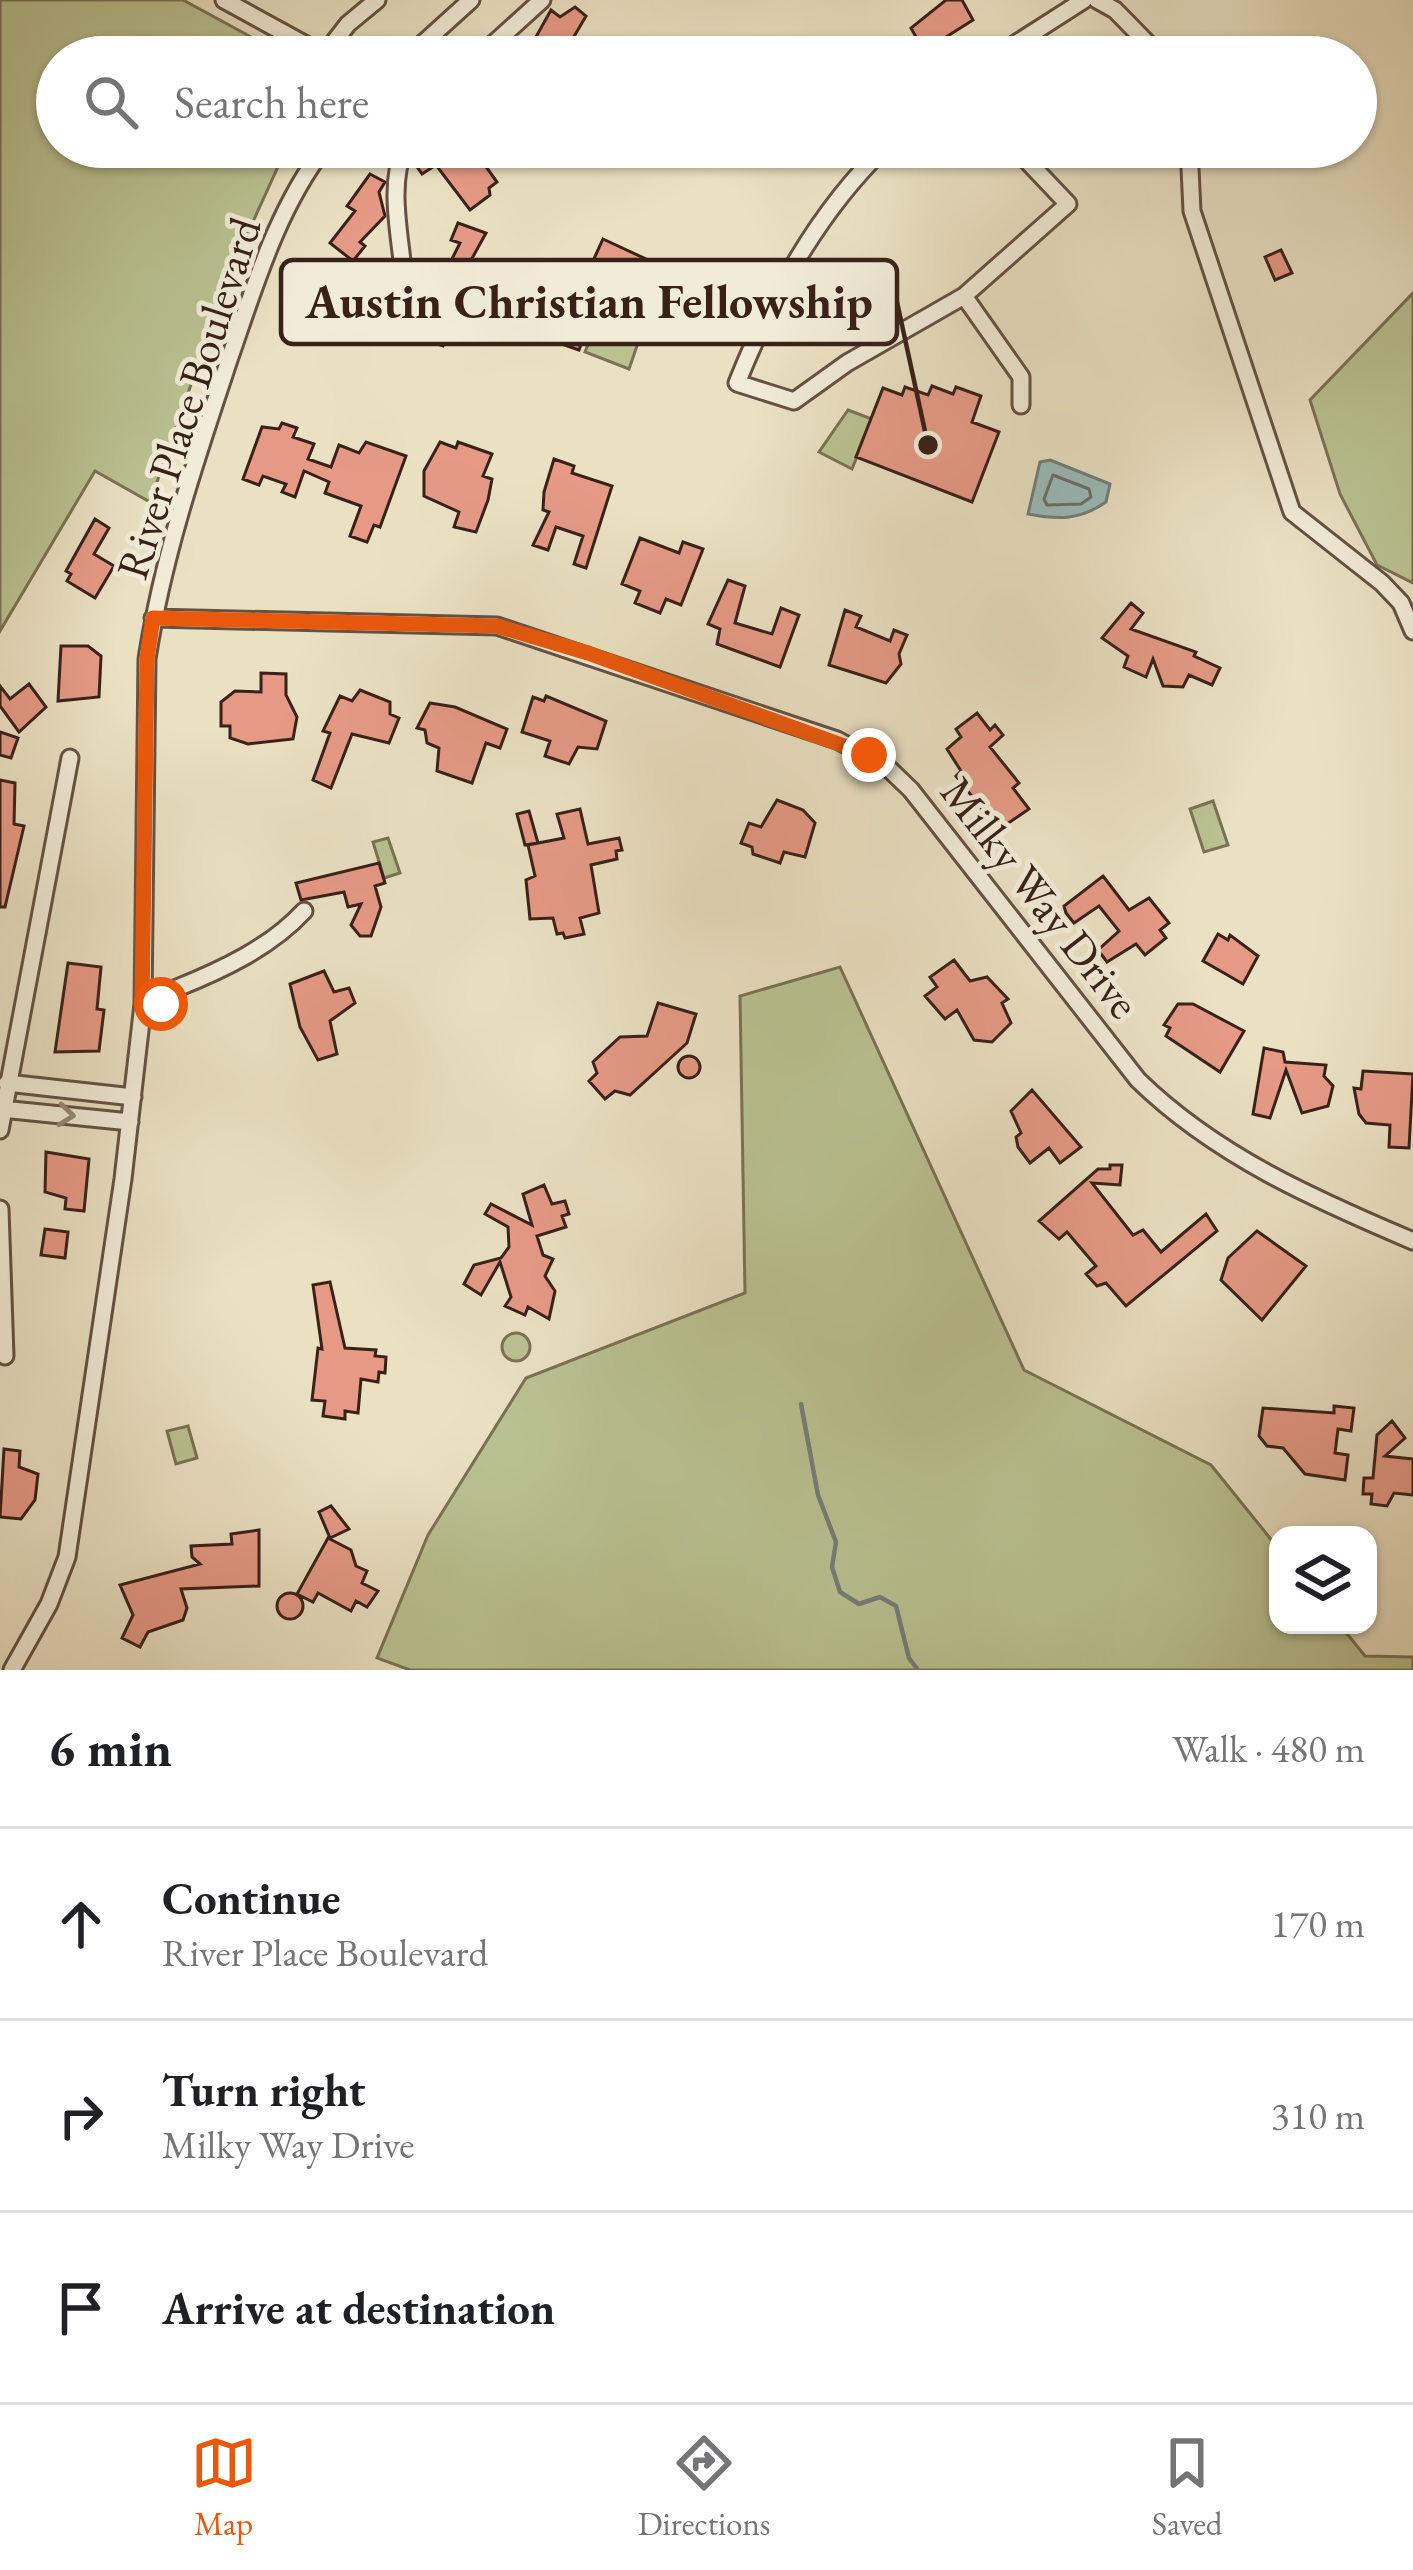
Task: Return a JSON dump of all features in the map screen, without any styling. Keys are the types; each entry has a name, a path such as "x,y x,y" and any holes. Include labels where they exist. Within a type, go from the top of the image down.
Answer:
{"street":[{"path":"224,0 290,36"},
{"path":"340,36 377,0"},
{"path":"432,36 472,0"},
{"path":"502,36 542,0"},
{"path":"1028,36 1084,0"},
{"path":"1097,0 1115,10 1140,36"},
{"name":"River Place Boulevard","path":"13,1670 50,1604 67,1557 134,1097 142,1004 147,659 153,618 185,492 268,247 313,168"},
{"path":"399,168 404,280"},
{"path":"863,168 803,248 737,383 794,401 847,363 964,296 1068,204 1034,168"},
{"path":"1191,168 1192,211 1292,512 1382,583 1401,603 1413,631"},
{"path":"964,296 1021,377 1021,405"},
{"name":"Milky Way Drive","path":"153,618 497,626 610,661 869,755 911,790 1138,1080 1180,1121 1268,1174 1413,1241"},
{"path":"0,1130 70,758"},
{"path":"142,1004 171,1003 177,988 217,974 280,935 304,911"},
{"path":"7,1083 134,1097"},
{"path":"2,1109 130,1122"},
{"path":"0,1209 5,1356"}],"green space":[{"path":"0,0 183,0 249,36 36,36 36,168 277,168 231,270 150,502 95,471 0,631"},
{"path":"1413,293 1413,583 1377,565 1340,494 1310,400"},
{"path":"596,325 638,343 629,369 585,352"},
{"path":"848,410 872,419 852,469 819,452"},
{"path":"1213,801 1228,845 1204,852 1190,809"},
{"path":"388,838 400,873 384,878 373,842"},
{"path":"840,967 1024,1370 1211,1465 1269,1537 1269,1634 1347,1634 1365,1656 1413,1657 1413,1670 410,1670 377,1658 428,1535 526,1378 745,1293 740,996"},
{"path":"516,1333 526,1337 530,1347 526,1357 516,1361 506,1357 502,1347 506,1337"},
{"path":"188,1426 197,1458 176,1464 167,1431"}],"water":[{"path":"1050,460 1110,484 1106,502 1069,517 1028,514 1040,462"}],"building":[{"path":"946,0 962,0 973,20 948,36 916,36 911,28"},
{"path":"575,7 586,16 574,36 536,36 551,10 560,17"},
{"path":"438,168 487,168 497,182 489,188 490,195 470,210"},
{"path":"370,174 385,182 379,192 385,216 360,242 365,246 353,261 330,243 355,211 347,206"},
{"path":"458,223 486,233 464,273 469,280 450,303 458,307 457,318 443,346 305,300 319,260 384,283 383,296 427,308 460,243 451,240"},
{"path":"603,239 646,259 623,307 581,287"},
{"path":"1281,250 1292,273 1275,280 1265,257"},
{"path":"556,310 589,322 579,350 545,338"},
{"path":"932,386 953,394 956,387 981,396 972,422 999,432 972,502 856,457 883,388 902,395 905,387 928,395"},
{"path":"282,423 297,428 293,437 314,444 308,459 331,467 339,445 359,453 366,442 406,456 380,527 374,525 367,542 350,536 361,506 325,493 329,482 304,471 295,497 282,492 286,484 263,476 259,485 243,479 262,427 279,429"},
{"path":"440,442 456,448 458,442 492,454 483,476 492,479 488,500 476,532 454,527 459,512 424,496 424,471"},
{"path":"554,459 574,466 572,473 612,486 586,568 574,564 583,536 556,527 548,550 533,545 549,512 543,510 544,492"},
{"path":"95,519 109,528 94,554 114,566 95,598 67,581 71,574 66,571"},
{"path":"640,538 679,553 683,542 703,549 681,605 666,599 660,613 635,603 640,591 622,584"},
{"path":"728,580 745,586 735,623 772,634 781,608 799,615 780,667 717,644 720,629 708,624"},
{"path":"1131,603 1143,613 1131,629 1196,652 1194,656 1220,668 1212,685 1189,675 1183,687 1163,686 1153,659 1146,677 1124,667 1128,656 1102,638"},
{"path":"845,610 861,616 856,627 890,641 894,630 907,635 899,654 901,664 886,683 829,665"},
{"path":"61,646 88,646 101,656 99,697 58,701"},
{"path":"261,673 286,674 286,695 297,717 293,739 248,744 230,738 230,726 221,726 221,702 235,691 261,692"},
{"path":"29,684 46,707 19,732 0,706 0,686 10,699"},
{"path":"360,690 390,702 390,714 399,718 389,743 352,734 331,788 313,780 330,733 323,731 340,696 352,701"},
{"path":"546,696 606,721 597,749 578,747 569,764 545,756 550,741 522,732 533,697 544,701"},
{"path":"430,703 455,707 507,729 500,748 486,743 472,783 437,771 439,748 427,743 425,730 417,728"},
{"path":"977,713 990,730 995,725 1003,735 990,747 1019,783 1013,788 1029,809 1004,826 994,814 989,818 956,776 961,771 947,749 961,737 956,729"},
{"path":"0,732 18,738 11,758 0,755"},
{"path":"0,780 15,783 14,824 24,826 5,907 0,907"},
{"path":"777,800 803,810 815,823 805,857 784,852 780,863 753,854 752,847 741,843 749,823 761,827"},
{"path":"580,809 588,844 619,838 622,850 616,851 617,859 591,865 599,913 580,918 584,934 565,938 557,934 553,918 530,919 526,880 535,876 528,845 564,838 557,814"},
{"path":"529,811 538,843 525,845 517,814"},
{"path":"379,863 385,883 375,886 381,907 371,936 360,936 351,925 361,904 348,907 344,892 301,900 296,883"},
{"path":"1103,876 1129,910 1149,898 1169,923 1160,930 1166,938 1145,955 1136,944 1107,962 1098,950 1119,931 1099,906 1074,923 1066,913 1064,906"},
{"path":"1218,934 1228,940 1230,935 1258,956 1243,984 1203,961"},
{"path":"954,960 970,981 987,977 1008,999 1002,1003 1011,1023 992,1042 974,1040 957,1010 945,1019 925,996 937,987 930,977"},
{"path":"68,963 101,967 97,1009 104,1010 99,1051 55,1052"},
{"path":"324,971 334,992 349,988 355,1003 330,1021 337,1054 318,1060 300,1027 290,984"},
{"path":"658,1003 696,1014 687,1043 630,1095 615,1091 605,1099 589,1081 597,1073 593,1062 620,1037 647,1036"},
{"path":"1178,1004 1193,1004 1244,1031 1220,1072 1166,1036 1170,1028 1164,1025"},
{"path":"1264,1048 1283,1052 1285,1062 1326,1065 1324,1076 1333,1086 1328,1106 1302,1113 1286,1070 1270,1118 1253,1114"},
{"path":"689,1056 700,1067 689,1078 678,1067"},
{"path":"1363,1071 1413,1074 1409,1148 1389,1147 1390,1125 1366,1123 1359,1114 1354,1088 1361,1089"},
{"path":"1032,1090 1081,1147 1060,1163 1049,1148 1030,1163 1018,1147 1016,1137 1021,1133 1011,1111"},
{"path":"46,1152 89,1159 84,1211 65,1209 66,1198 45,1192"},
{"path":"1110,1165 1122,1165 1120,1185 1092,1183 1133,1235 1143,1230 1161,1252 1206,1214 1217,1231 1126,1306 1106,1283 1097,1286 1086,1274 1096,1266 1067,1232 1059,1239 1039,1221 1098,1169 1110,1169"},
{"path":"544,1185 552,1204 565,1201 569,1214 562,1216 566,1227 537,1236 543,1255 553,1259 545,1276 555,1291 549,1319 528,1307 525,1315 505,1306 511,1297 500,1262 481,1295 464,1284 474,1265 501,1258 509,1247 508,1227 485,1214 491,1204 532,1225 523,1194"},
{"path":"45,1229 68,1232 65,1258 41,1255"},
{"path":"1257,1231 1306,1266 1262,1320 1221,1280 1228,1258"},
{"path":"330,1282 345,1348 376,1350 375,1356 386,1357 385,1373 379,1372 378,1382 361,1379 358,1413 345,1411 345,1419 323,1416 325,1401 312,1400 318,1348 322,1349 313,1285"},
{"path":"1334,1406 1354,1408 1351,1431 1338,1429 1335,1453 1348,1455 1345,1480 1305,1474 1283,1448 1267,1446 1259,1436 1263,1408 1334,1413"},
{"path":"1392,1421 1405,1438 1385,1456 1413,1459 1413,1495 1394,1493 1387,1506 1371,1504 1372,1494 1363,1494 1364,1478 1373,1478 1377,1435"},
{"path":"4,1449 20,1451 19,1467 38,1474 35,1500 21,1519 0,1517"},
{"path":"331,1506 349,1529 330,1538 319,1512"},
{"path":"259,1530 259,1586 181,1589 187,1608 183,1620 148,1632 140,1647 122,1638 133,1615 120,1585 200,1564 192,1557 191,1546 232,1544 231,1534"},
{"path":"328,1538 351,1550 356,1566 367,1571 362,1583 378,1591 367,1607 356,1601 351,1611 318,1593 313,1602 297,1594"},
{"path":"290,1593 303,1606 290,1619 277,1606"}],"waterway":[{"path":"801,1404 818,1495 836,1542 832,1567 840,1592 859,1604 880,1597 896,1606 909,1658 918,1670"}],"place":[{"name":"Austin Christian Fellowship","path":"928,445"}],"route":[{"path":"161,1004 142,1004 147,659 153,618 497,626 588,653 869,755"}]}
